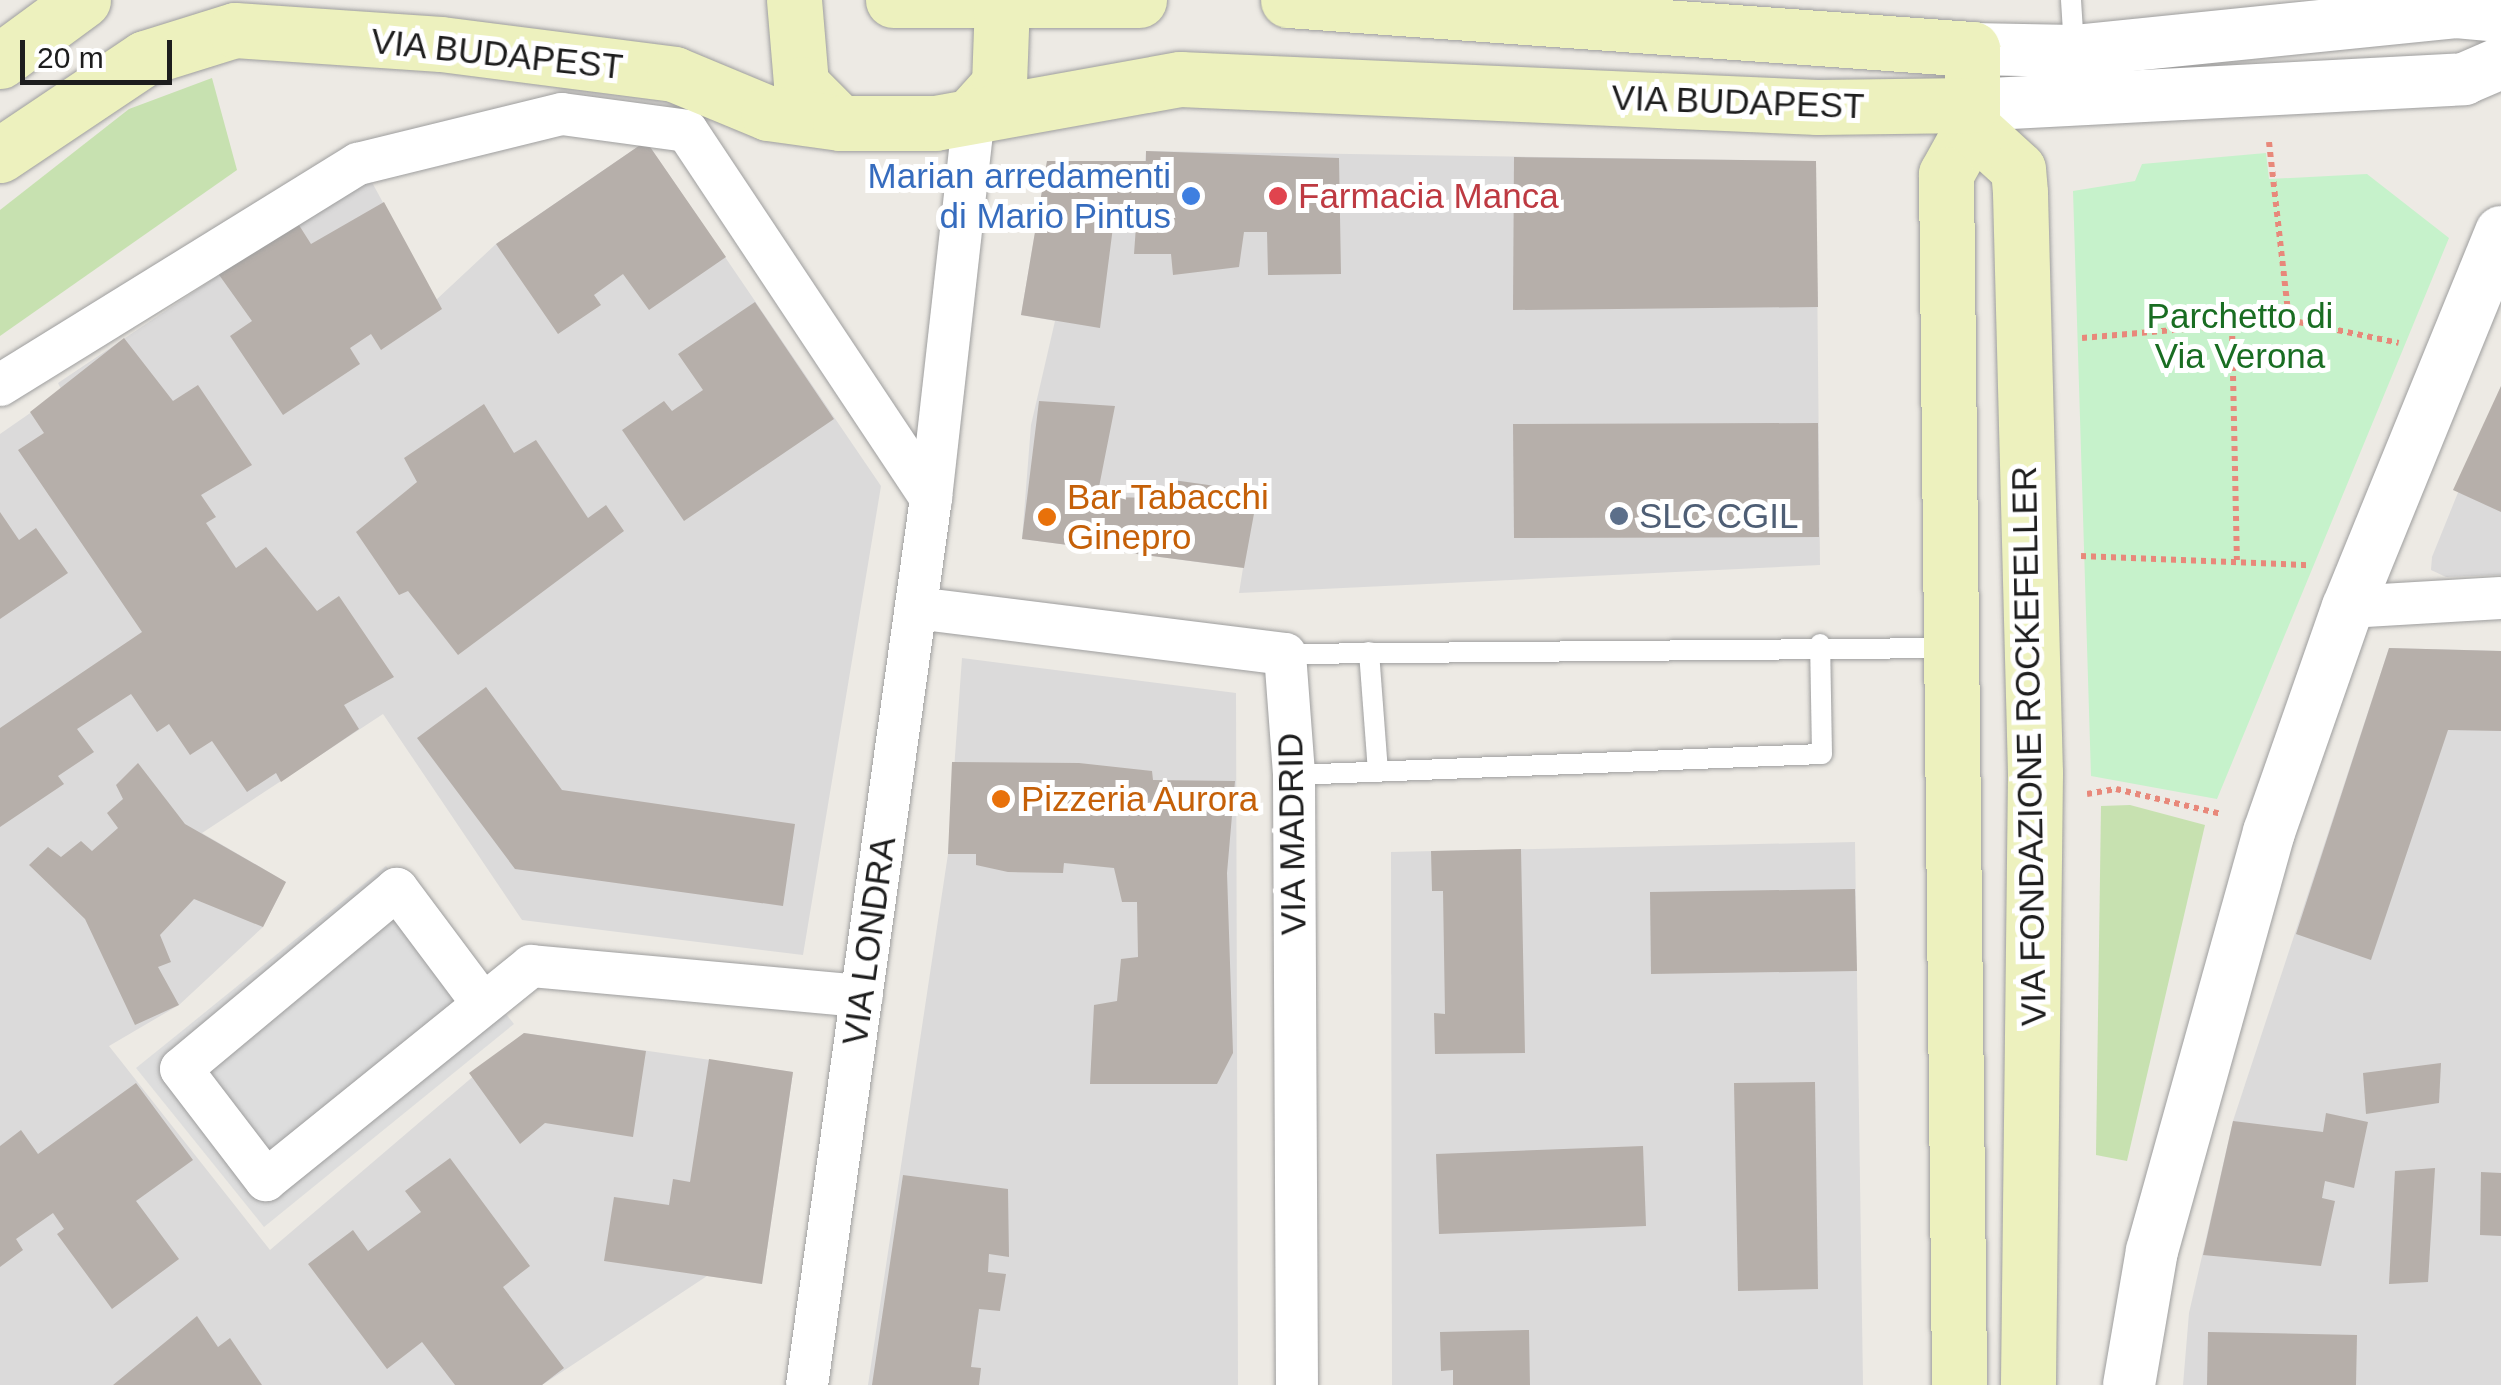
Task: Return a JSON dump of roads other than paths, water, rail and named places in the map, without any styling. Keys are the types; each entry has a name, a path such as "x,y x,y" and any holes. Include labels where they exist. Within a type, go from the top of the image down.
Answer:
{"main road":[{"path":"0,61 83,0"},
{"path":"794,0 801,84 840,123"},
{"path":"893,0 1002,4 1139,0"},
{"name":"VIA BUDAPEST","path":"1288,0 1972,48"},
{"path":"974,112 999,84 1002,4"},
{"name":"VIA BUDAPEST","path":"0,154 144,58 235,30 441,44 674,74 768,113 840,123 935,123 974,112 1180,79 1972,116"},
{"name":"VIA FONDAZIONE ROCKEFELLER","path":"1959,1385 1956,648 1946,174 1972,116 1972,48"},
{"name":"VIA FONDAZIONE ROCKEFELLER","path":"1972,116 2018,168 2019,181 2035,773 2028,1385"}],"street":[{"name":"VIA BUDAPEST","path":"1972,48 2074,51 2456,12 2501,16"},
{"name":"VIA BUDAPEST","path":"1972,116 2464,79 2501,63"},
{"name":"VIA LONDRA","path":"807,1385 932,498 974,112"},
{"name":"VIA BUDAPEST","path":"0,384 358,164 562,114 686,131 932,498"},
{"path":"2130,1385 2152,1250 2339,586 2501,232"},
{"path":"2339,586 2501,598"},
{"path":"916,608 1285,654"},
{"name":"VIA MADRID","path":"1285,654 1294,774 1297,1385"},
{"path":"483,1004 397,890 181,1069 266,1180 531,966 862,996"}],"lane":[{"path":"2072,0 2074,51"},
{"path":"1285,654 1820,644 1956,648"},
{"path":"1294,774 1822,754 1820,644"},
{"path":"1370,652 1378,772"}],"place":[{"name":"Marian arredamenti di Mario Pintus","path":"1191,196"},
{"name":"Farmacia Manca","path":"1278,196"},
{"name":"SLC CGIL","path":"1619,516"},
{"name":"Bar Tabacchi Ginepro","path":"1047,517"},
{"name":"Pizzeria Aurora","path":"1001,799"}],"park label":[{"name":"Parchetto di Via Verona","path":"2240,336"}]}
